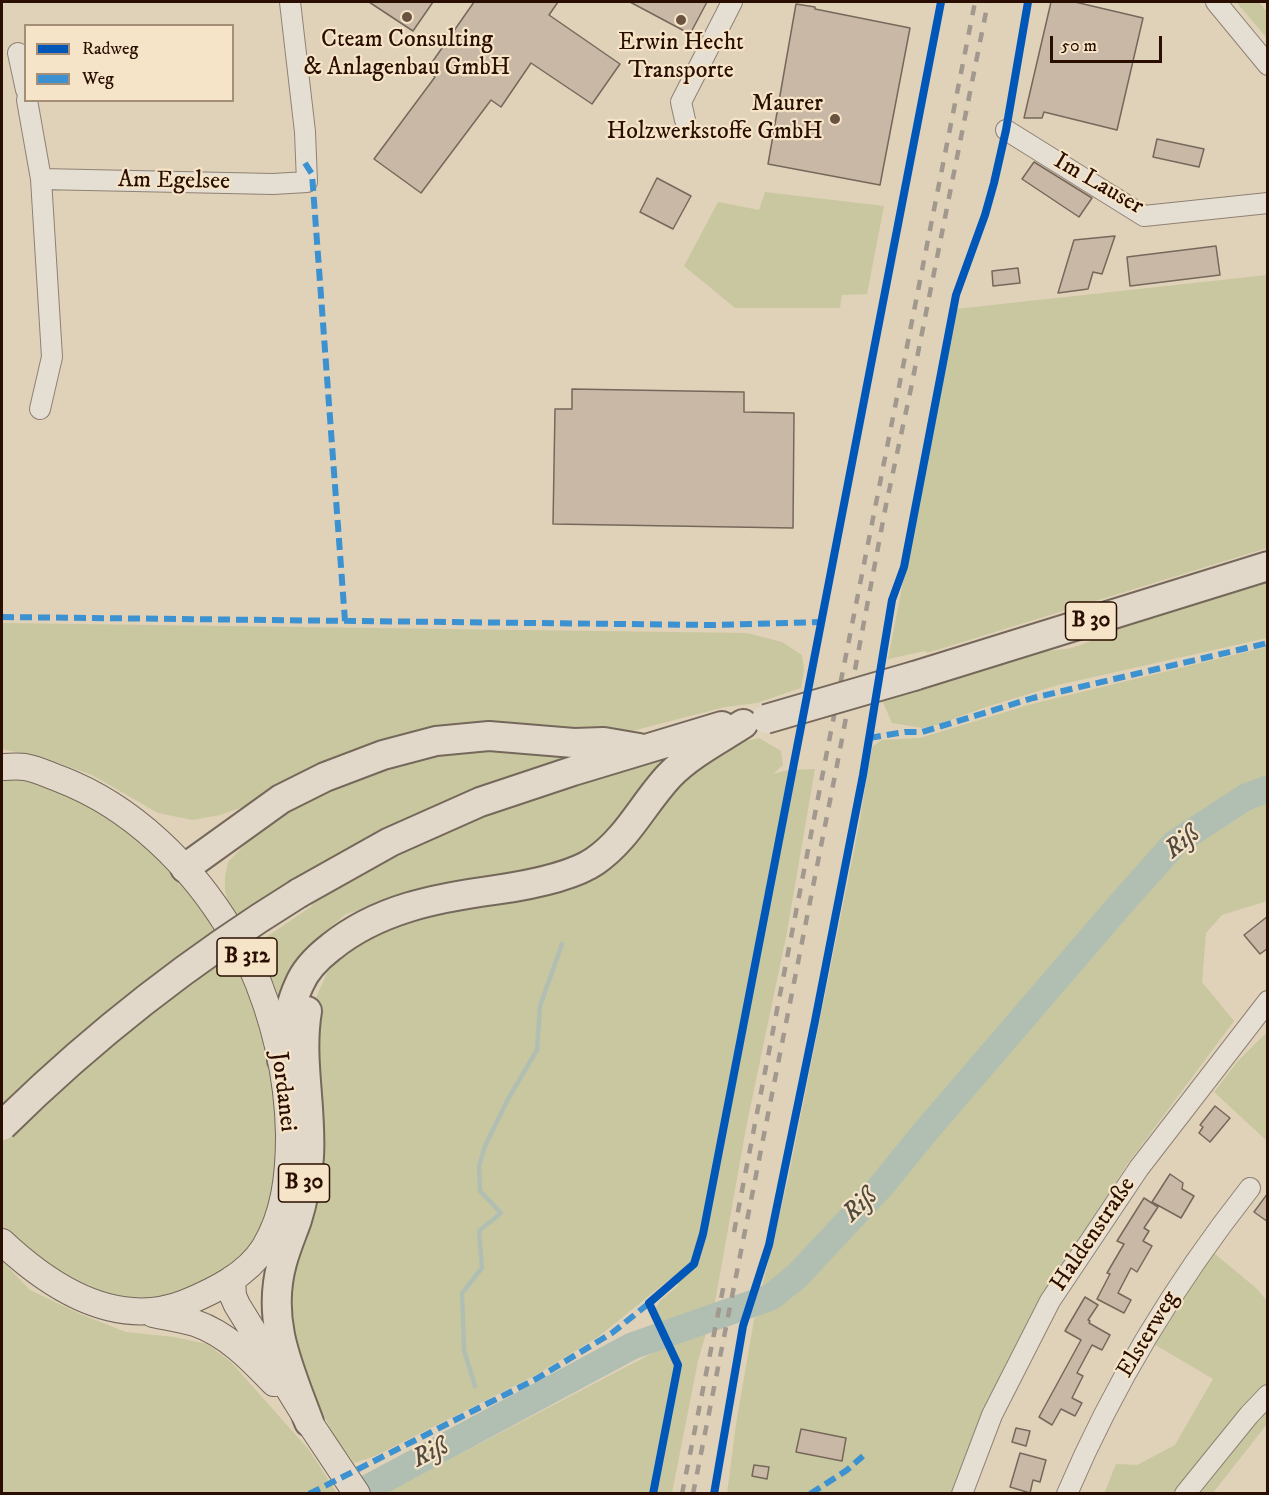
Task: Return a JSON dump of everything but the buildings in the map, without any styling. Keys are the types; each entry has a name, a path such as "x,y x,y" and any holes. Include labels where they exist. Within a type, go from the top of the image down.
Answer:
{"highway":[{"name":"B 30","path":"2,1125 48,1082 128,1014 215,948 299,892 390,842 480,802 722,726 754,722 914,676 1268,566"},
{"name":"B 30","path":"282,1060 290,1013 299,985 319,957 336,942 356,928 398,910 466,894 519,886 565,874 594,862 621,839 669,776 697,753 754,722"},
{"name":"B 30","path":"185,868 281,799 325,777 383,756 426,744 489,736 574,743 604,742 644,749"},
{"name":"B 30","path":"309,1422 280,1339 276,1303 282,1263 298,1217 309,1159 304,1046 306,1019 310,996 322,966 336,942"}],"main road":[{"name":"B 312","path":"2,757 14,767"},
{"name":"Jordanei","path":"2,1242 27,1266 51,1283 84,1300 117,1309 147,1313 170,1309 213,1291 232,1279 245,1270 263,1250 280,1212 289,1161 289,1116 282,1060 264,997 250,962 217,907 185,868 156,839 115,807 67,782 14,767"},
{"name":"B 312","path":"232,1279 233,1296 237,1305 309,1422 332,1453 357,1494"},
{"name":"B 312","path":"147,1313 193,1323 215,1332 237,1347 309,1422"}],"street":[{"name":"Am Egelsee","path":"41,179 273,184 306,172 303,111 290,2"},
{"path":"685,120 681,102 732,2"},
{"path":"1216,2 1268,65"},
{"path":"18,53 24,81"},
{"path":"27,102 41,179 52,357 40,409"},
{"name":"Im Lauser","path":"1006,130 1144,216 1268,203"},
{"name":"Haldenstraße","path":"962,1494 992,1415 1050,1301 1139,1168 1268,1001"},
{"name":"Elsterweg","path":"1067,1494 1114,1392 1153,1324 1216,1231 1251,1188"},
{"path":"1185,1494 1242,1423 1268,1395"}],"shaded area":[{"path":"1236,2 1259,2 1267,12 1267,38"},
{"path":"765,192 884,206 867,294 842,295 840,308 735,308 684,266 718,202 759,210"},
{"path":"1267,275 1267,548 927,653 925,651 888,659 956,309"},
{"path":"1267,577 1267,638 1058,685 922,728 892,723 881,698 1021,655 1084,644 1103,631"},
{"path":"2,623 747,633 782,642 802,655 804,670 801,688 757,703 725,707 632,731 591,736 538,733 484,722 369,745 296,777 251,804 220,815 192,820 158,813 92,775 44,758 2,749"},
{"path":"1267,647 1267,901 1222,915 1206,933 1202,982 1234,1021 1126,1166 1045,1297 957,1493 727,1494 736,1424 754,1320 788,1179 859,825 872,747 882,740 920,738 1032,704"},
{"path":"759,738 781,751 783,765 773,774 788,770 815,769 787,932 746,1128 715,1302 698,1361 672,1493 384,1494 664,1347 651,1315 660,1301 679,1285 671,1278 598,1337 534,1376 375,1456 354,1463 333,1434 315,1398 283,1311 312,1023 316,998 327,973 342,952 376,926 542,892 691,767 738,743"},
{"path":"458,745 582,755 490,783 366,840 270,894 232,919 225,890 228,862 249,840 297,804 336,784"},
{"path":"670,752 672,760 646,793 581,860 443,889 346,914 301,952 281,1011 253,946 312,906 310,900 356,872 501,805"},
{"path":"2,776 22,777 82,796 178,871 245,964 275,1056 283,1154 262,1235 224,1278 159,1304 92,1294 2,1233"},
{"path":"1267,1032 1267,1141 1214,1092 1238,1061"},
{"path":"1209,1249 1256,1288 1267,1301 1267,1424 1213,1493 1104,1494 1116,1464 1137,1465 1175,1445 1213,1379 1147,1340"},
{"path":"2,1261 30,1290 80,1314 126,1332 174,1337 207,1344 231,1362 309,1450 337,1493 2,1493"}],"waterway":[{"name":"Riß","path":"357,1494 632,1346 771,1297 797,1276 882,1185 925,1132 1175,843 1246,797 1268,789"},
{"path":"475,1386 464,1350 462,1293 482,1268 479,1231 501,1213 480,1191 479,1166 485,1146 508,1099 537,1050 540,1006 562,944"}],"railway":[{"path":"734,1232 975,2"},
{"path":"693,1494 886,505 988,2"},
{"path":"682,1494 725,1279"}],"marked path":[{"path":"305,163 312,174 345,621"},
{"path":"2,617 712,625 820,622"},
{"path":"869,738 905,732 922,732 1033,698 1268,643"},
{"path":"309,1494 536,1379 612,1333 653,1300"},
{"path":"810,1494 847,1470 863,1456"}],"cycle path":[{"path":"653,1494 678,1365 649,1303 694,1264 703,1234 941,2"},
{"path":"714,1494 743,1326 769,1245 815,1021 863,775 892,600 904,567 956,295 994,183 1006,130 1028,2"}],"place":[{"name":"Cteam Consulting & Anlagenbau GmbH","path":"407,17"},
{"name":"Erwin Hecht Transporte","path":"681,20"},
{"name":"Maurer Holzwerkstoffe GmbH","path":"835,119"}]}
